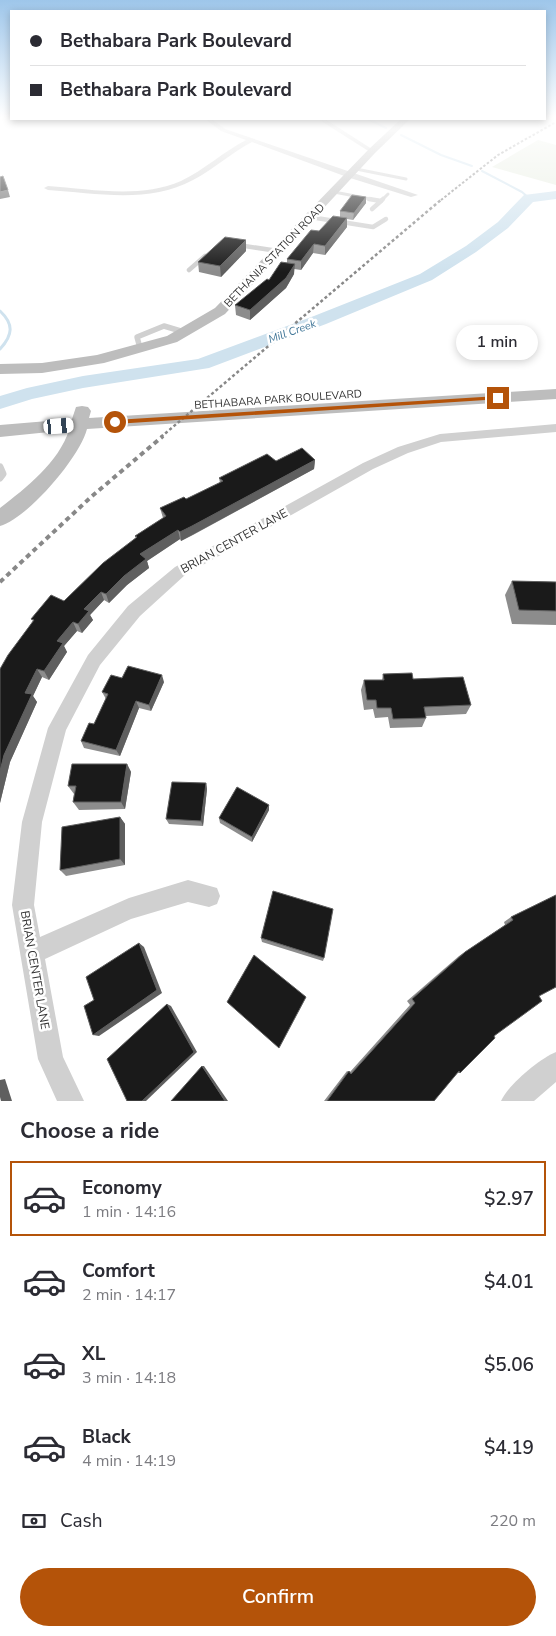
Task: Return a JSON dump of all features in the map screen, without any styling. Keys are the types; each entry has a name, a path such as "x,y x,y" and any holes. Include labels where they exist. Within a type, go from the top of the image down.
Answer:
{"street":[{"path":"48,188 130,193 168,188 191,178 203,169"},
{"path":"345,169 414,195"},
{"name":"BETHANIA STATION ROAD","path":"0,369 42,368 98,360 172,339 220,311 355,169"},
{"name":"BETHABARA PARK BOULEVARD","path":"0,431 80,417 556,382"},
{"name":"BETHABARA PARK BOULEVARD","path":"0,417 21,415 80,417 556,394"},
{"path":"0,519 24,500 63,458 75,440 80,417"},
{"name":"BRIAN CENTER LANE","path":"71,1101 52,1059 23,905 32,822 57,728 94,660 134,612 180,571 368,466 403,450 440,438 556,428"},
{"path":"32,953 130,909 188,890 209,896"},
{"path":"514,1101 556,1065"}],"lane":[{"path":"353,172 406,179"},
{"path":"334,192 381,201"},
{"path":"372,209 388,194"},
{"path":"310,217 373,227 386,219"},
{"path":"232,244 278,251"},
{"path":"189,270 211,252"},
{"path":"0,468 3,474 0,478"}],"shaded area":[{"path":"500,169 556,169 556,185"}],"building":[{"path":"3,176 8,190 0,192 0,177"},
{"path":"352,195 366,197 354,213 340,211"},
{"path":"333,216 347,218 325,246 314,244 301,261 287,259 311,230 319,231"},
{"path":"225,237 246,240 220,266 198,262"},
{"path":"281,262 295,264 286,278 250,310 235,305 267,279 269,280"},
{"path":"302,448 315,460 192,526 180,532 178,530 140,554 146,559 124,576 106,594 101,592 84,609 89,611 78,624 73,622 57,641 63,643 44,671 37,669 25,693 32,694 4,755 0,771 0,669 34,620 31,619 51,595 64,601 103,563 137,537 135,536 166,516 160,508 184,497 186,499 223,481 219,478 267,454 276,461"},
{"path":"512,581 556,582 556,611 519,610"},
{"path":"128,666 162,675 149,705 136,701 116,750 81,741 89,723 94,724 108,694 102,692 111,675 122,678"},
{"path":"412,673 413,679 463,677 471,705 424,707 426,718 393,719 391,708 377,708 376,700 367,700 364,680 384,680 383,674"},
{"path":"72,764 127,764 121,802 73,802 76,786 68,786"},
{"path":"172,782 206,783 201,821 166,819"},
{"path":"237,787 269,805 252,837 219,818"},
{"path":"120,817 120,859 60,870 62,827"},
{"path":"273,891 333,909 324,958 261,938"},
{"path":"556,895 556,987 539,996 542,1001 494,1036 495,1038 460,1073 459,1071 434,1101 327,1101 349,1071 351,1074 415,1003 412,999 465,952 513,920 511,917"},
{"path":"139,943 157,990 93,1035 84,1006 94,1000 86,977"},
{"path":"254,955 306,997 279,1048 227,1002"},
{"path":"167,1004 194,1052 142,1101 127,1101 107,1059"},
{"path":"202,1066 225,1101 171,1101"}],"waterway":[{"path":"482,171 522,192 529,198"},
{"name":"Mill Creek","path":"0,403 27,394 83,382 202,364 320,320 426,277 471,249 503,225 529,198 556,195"},
{"path":"0,311 10,325 7,339 0,349"}],"railway":[{"path":"441,200 480,169"},
{"path":"161,437 442,199"},
{"path":"0,582 91,497 163,436"}],"route":[{"path":"115,422 498,398"}]}
